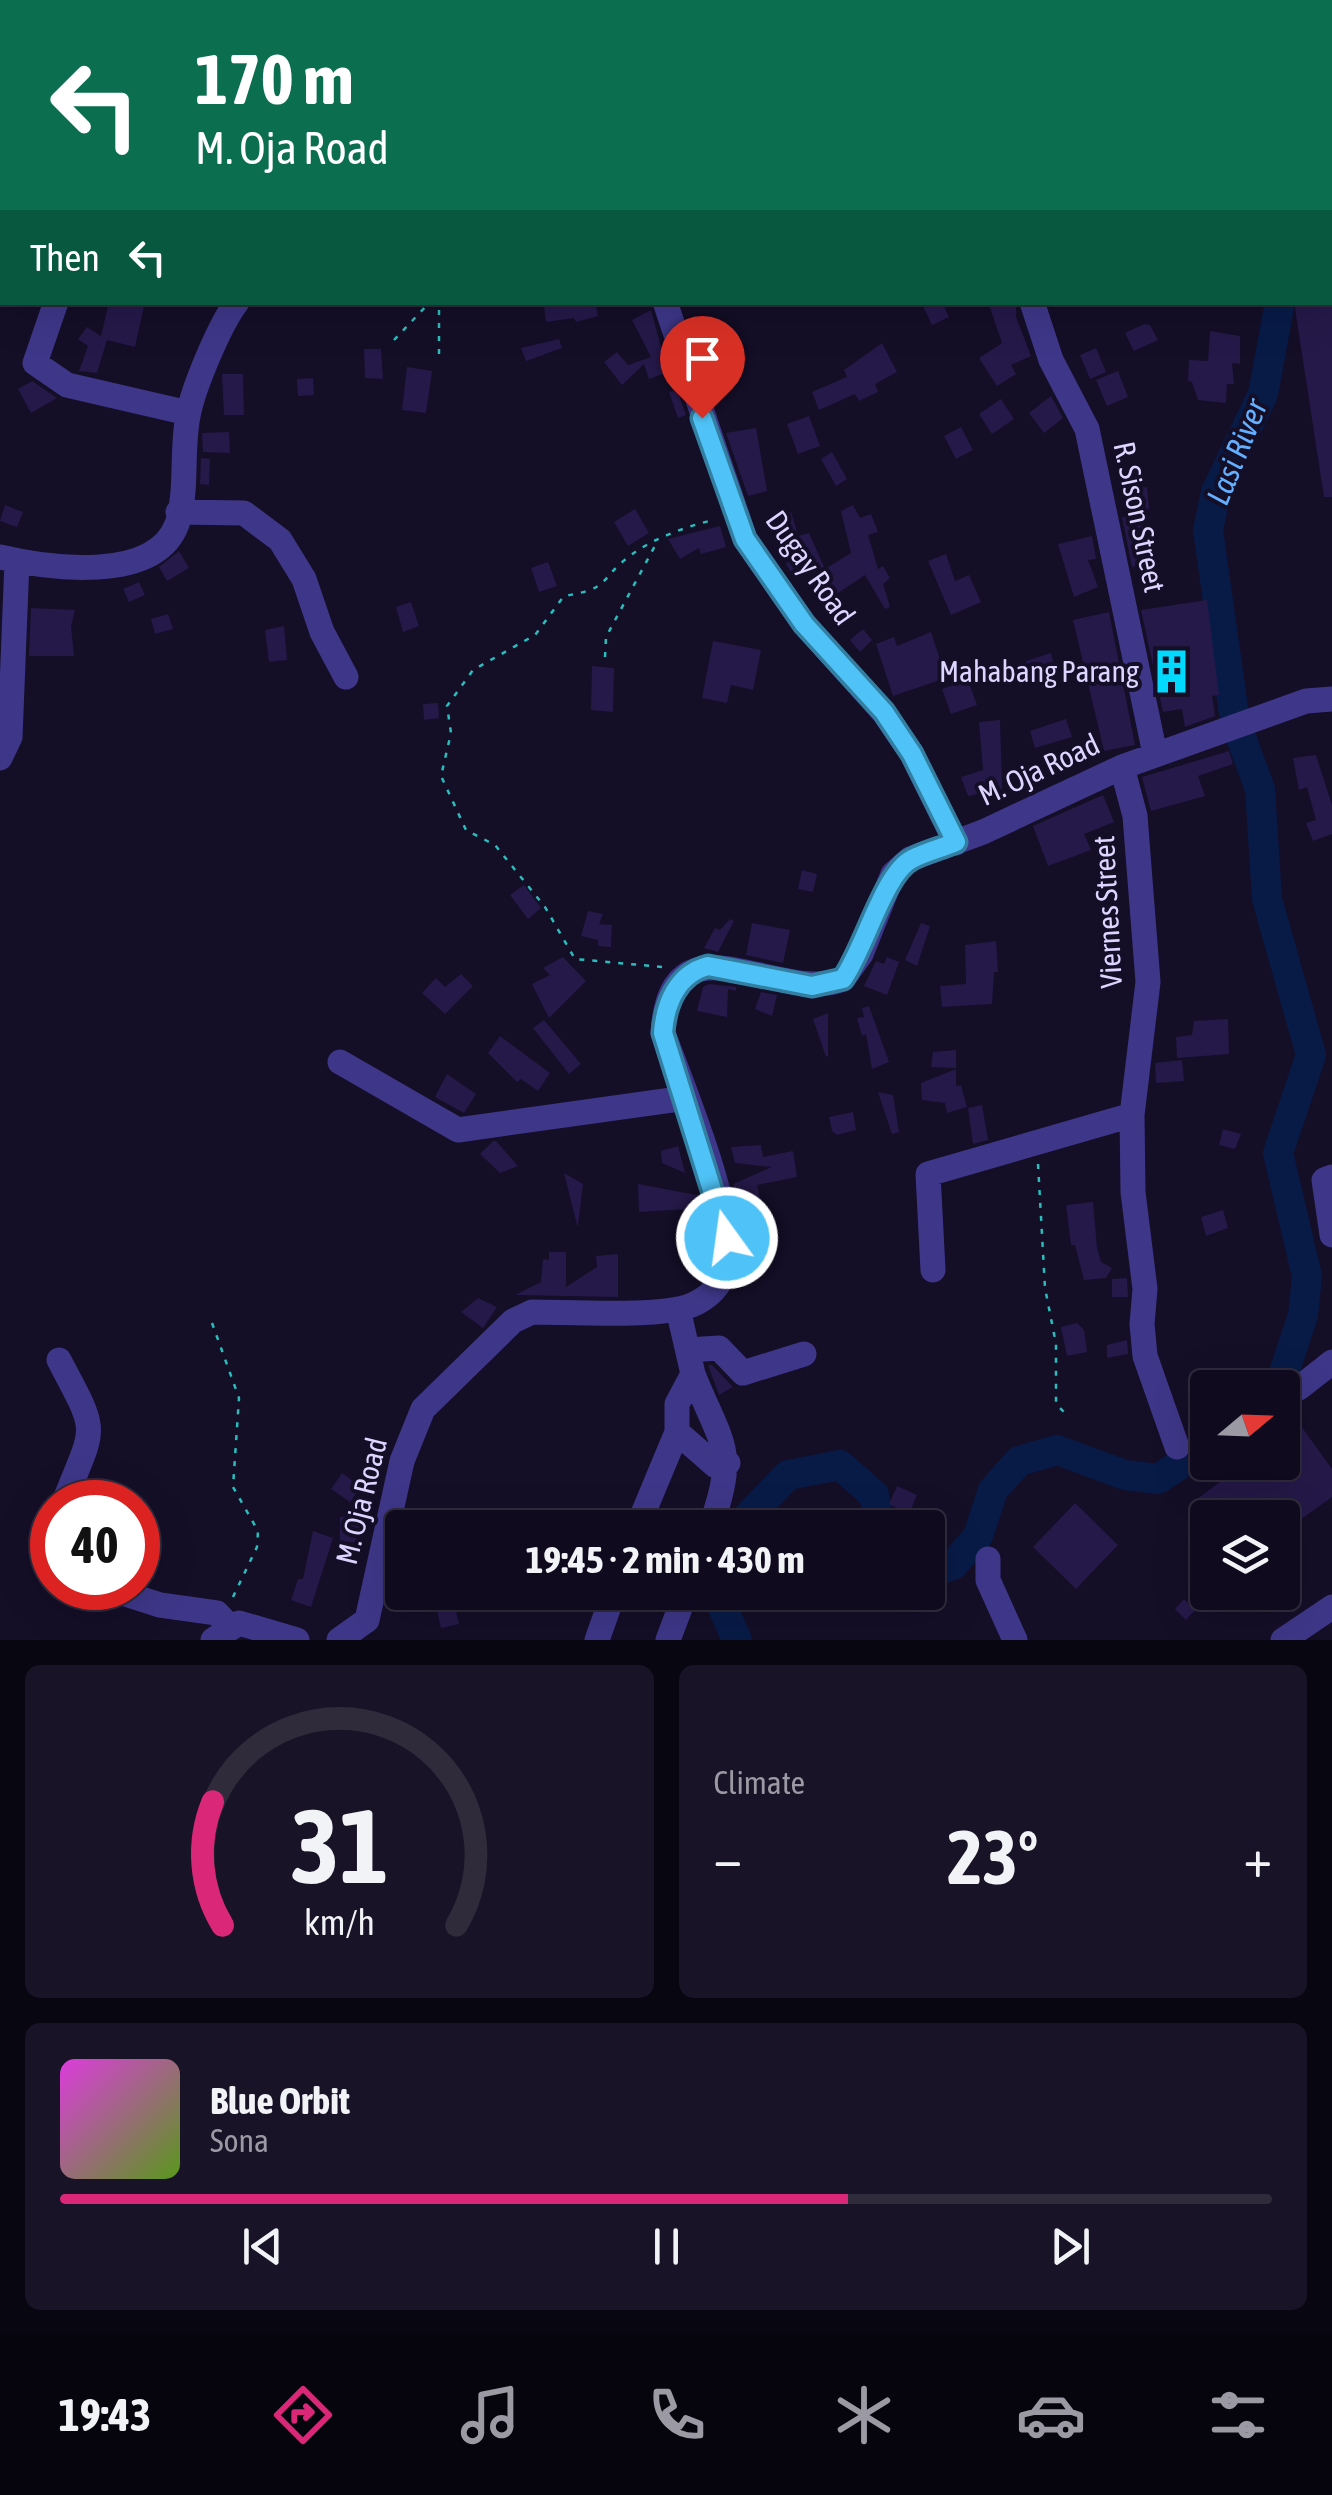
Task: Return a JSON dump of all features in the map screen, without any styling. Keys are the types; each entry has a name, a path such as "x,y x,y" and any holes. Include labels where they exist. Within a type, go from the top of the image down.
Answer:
{"street":[{"path":"55,305 36,363 68,385 188,412"},
{"path":"0,758 10,737 8,559 74,569 131,561 158,548 176,525 188,412 236,305"},
{"name":"Dugay Road","path":"667,305 734,515 753,552 804,624 884,712 912,754 956,842"},
{"name":"R. Sison Street","path":"1033,305 1051,360 1087,429 1155,754"},
{"path":"178,512 244,513 280,540 304,579 322,632 346,677"},
{"name":"M. Oja Road","path":"692,970 716,966 812,986 843,979 861,954 893,874 910,859 1122,766 1306,701 1332,699"},
{"name":"Viernes Street","path":"1122,766 1135,816 1148,982 1132,1115 1133,1192 1145,1289 1145,1356 1177,1447"},
{"path":"692,970 670,1002 663,1033 720,1205 727,1265 710,1294 678,1309 690,1362 722,1431 728,1463 715,1510"},
{"path":"340,1062 458,1130 686,1098"},
{"path":"934,1270 928,1174 1132,1115"},
{"path":"1328,1179 1332,1236"},
{"name":"M. Oja Road","path":"339,1640 371,1630 407,1447 423,1409 461,1369 513,1321 532,1312 678,1309"},
{"path":"645,1510 677,1432 678,1404 690,1362 719,1348 743,1374 804,1354"},
{"path":"59,1360 90,1418 84,1460 74,1480"},
{"path":"1300,1387 1332,1362"},
{"path":"677,1432 716,1466 728,1463"},
{"path":"988,1559 988,1580 1016,1640"},
{"path":"160,1604 217,1613 221,1633 239,1623 297,1640"},
{"path":"1283,1640 1332,1607"},
{"path":"597,1640 608,1610"},
{"path":"668,1640 679,1610"}],"path":[{"path":"394,340 427,305"},
{"path":"439,305 439,354"},
{"path":"692,970 576,959 545,907 495,845 466,830 441,776 451,733 447,706 473,670 536,634 564,596 596,591 630,556 682,528 734,515"},
{"path":"604,657 606,636 658,540"},
{"path":"1044,1138 1037,1172 1045,1288 1056,1344 1056,1404 1066,1414"},
{"path":"212,1324 239,1398 232,1486 258,1530 256,1547 221,1633"}],"building":[{"path":"108,305 144,305 135,347 107,340 97,373 79,371 88,346 78,339 87,327 101,336"},
{"path":"596,305 598,316 576,322 574,318 546,322 544,306"},
{"path":"922,305 943,305 949,317 932,325"},
{"path":"989,305 1016,305 1016,317 1031,356 1011,365 1016,374 997,386 979,358 1002,343"},
{"path":"1294,305 1332,305 1332,497 1324,497"},
{"path":"651,310 668,372 649,379 644,364 622,385 604,362 617,352 628,365 651,357 632,320"},
{"path":"1150,325 1158,340 1134,351 1125,333"},
{"path":"724,328 725,333 736,330 740,344 724,350 733,376 713,382 701,337"},
{"path":"1210,331 1240,336 1240,364 1232,363 1234,384 1227,384 1226,403 1198,400 1192,382 1188,381 1189,360 1208,361"},
{"path":"559,339 562,348 526,361 521,348"},
{"path":"882,343 897,372 875,384 878,392 859,401 855,394 819,410 812,392 847,377 844,370"},
{"path":"1096,348 1106,372 1090,379 1080,355"},
{"path":"364,349 381,349 383,379 365,378"},
{"path":"407,367 432,371 426,413 402,410"},
{"path":"1118,371 1128,397 1107,406 1096,380"},
{"path":"222,374 243,374 244,415 224,415"},
{"path":"313,378 314,395 298,396 297,379"},
{"path":"32,381 57,398 31,413 18,389"},
{"path":"677,390 686,415 678,418 669,392"},
{"path":"1051,396 1063,418 1044,433 1029,413"},
{"path":"1001,399 1014,419 992,434 979,414"},
{"path":"809,416 820,446 798,454 787,424"},
{"path":"961,427 973,450 956,459 944,436"},
{"path":"756,428 767,491 748,496 726,433"},
{"path":"229,432 230,453 203,452 202,433"},
{"path":"832,452 847,479 836,486 821,459"},
{"path":"201,458 210,459 209,485 200,484"},
{"path":"1147,487 1149,509 1142,509 1150,552 1145,553 1148,564 1132,567 1122,517 1127,516 1124,489"},
{"path":"5,505 23,512 17,527 0,521"},
{"path":"853,505 860,518 871,514 878,532 868,535 878,569 883,566 890,578 883,584 890,607 885,609 865,575 829,599 812,571 794,579 786,563 795,559 788,539 809,533 825,569 851,553 841,511"},
{"path":"635,509 649,533 628,546 614,522"},
{"path":"791,512 797,532 778,538 770,519"},
{"path":"720,526 726,547 701,554 699,548 680,559 668,539"},
{"path":"1092,536 1096,559 1088,560 1098,587 1074,597 1058,544"},
{"path":"179,551 189,568 167,581 159,567"},
{"path":"946,554 955,581 969,575 981,602 951,615 928,561"},
{"path":"548,562 557,586 539,592 531,568"},
{"path":"139,582 145,595 129,602 123,589"},
{"path":"1207,600 1219,695 1212,696 1215,716 1185,727 1182,709 1163,712 1141,610"},
{"path":"411,602 419,626 403,632 396,607"},
{"path":"31,608 75,610 71,626 74,656 29,656"},
{"path":"1109,612 1135,745 1104,751 1073,620"},
{"path":"168,614 173,629 155,634 151,619"},
{"path":"284,626 287,660 269,662 265,630"},
{"path":"863,629 872,640 860,652 850,640"},
{"path":"931,632 946,678 893,696 876,644 894,637 897,646"},
{"path":"713,641 761,650 753,690 731,685 727,703 702,698"},
{"path":"1051,653 1056,674 1021,684 1026,661"},
{"path":"592,666 614,668 613,712 591,710"},
{"path":"968,680 977,705 951,714 942,689"},
{"path":"438,703 439,718 424,720 423,704"},
{"path":"1066,719 1072,737 1035,748 1030,731"},
{"path":"1000,720 1002,789 968,796 961,777 983,770 979,722"},
{"path":"1229,751 1233,764 1198,776 1205,796 1151,811 1142,777"},
{"path":"1316,755 1332,805 1332,834 1313,841 1306,823 1316,820 1307,787 1299,790 1293,758"},
{"path":"1103,795 1114,822 1084,834 1091,850 1048,866 1033,826"},
{"path":"802,870 817,874 813,892 798,889"},
{"path":"524,885 541,908 528,919 510,895"},
{"path":"588,911 603,914 599,924 612,925 611,947 598,946 598,940 581,936"},
{"path":"730,919 734,921 718,952 704,948 715,928 720,930"},
{"path":"752,923 790,930 783,963 746,955"},
{"path":"921,923 930,926 917,966 905,960"},
{"path":"996,941 998,972 994,972 992,1004 942,1007 940,986 966,984 965,945"},
{"path":"563,957 586,981 549,1018 532,984 550,975 543,968"},
{"path":"887,957 899,962 887,995 864,986 876,961 884,964"},
{"path":"461,974 473,986 445,1014 422,993 436,978 445,987"},
{"path":"703,987 736,987 736,991 728,989 727,1017 697,1011"},
{"path":"761,992 777,995 772,1016 755,1009"},
{"path":"869,1006 889,1062 872,1069 866,1034 862,1036 857,1018 864,1017 862,1008"},
{"path":"828,1013 828,1056 826,1057 813,1019"},
{"path":"1228,1019 1229,1054 1177,1058 1176,1037 1192,1035 1194,1021"},
{"path":"544,1020 581,1064 569,1074 533,1028"},
{"path":"500,1036 550,1073 538,1091 521,1079 517,1082 488,1053"},
{"path":"956,1050 956,1068 931,1067 933,1052"},
{"path":"1182,1060 1184,1081 1156,1083 1155,1063"},
{"path":"956,1069 956,1086 961,1085 967,1107 947,1113 945,1103 922,1100 921,1083"},
{"path":"447,1074 476,1094 464,1113 435,1097"},
{"path":"878,1092 893,1095 899,1132 892,1134"},
{"path":"982,1105 988,1140 973,1144 968,1108"},
{"path":"853,1112 856,1130 837,1135 832,1131 829,1117"},
{"path":"1223,1129 1241,1134 1235,1149 1219,1145"},
{"path":"493,1141 518,1166 500,1173 480,1154"},
{"path":"761,1145 763,1157 793,1151 797,1177 757,1185 767,1228 742,1232 737,1203 743,1195 735,1192 733,1184 772,1167 735,1163 731,1147"},
{"path":"678,1146 685,1173 662,1163 661,1151"},
{"path":"564,1173 583,1184 578,1225 577,1225"},
{"path":"638,1184 702,1196 705,1208 639,1212"},
{"path":"1093,1202 1101,1262 1112,1268 1106,1278 1084,1280 1075,1245 1071,1245 1066,1205"},
{"path":"1223,1210 1228,1228 1206,1236 1201,1217"},
{"path":"549,1252 566,1252 566,1287 597,1267 596,1256 618,1254 618,1297 515,1295 541,1282 543,1259 549,1260"},
{"path":"1127,1278 1128,1297 1112,1297 1112,1279"},
{"path":"478,1298 497,1307 483,1328 461,1312"},
{"path":"1077,1323 1084,1330 1087,1352 1067,1356 1061,1327"},
{"path":"1127,1340 1128,1354 1107,1358 1107,1345"},
{"path":"708,1365 712,1365 733,1387 719,1395"},
{"path":"1300,1425 1332,1469 1332,1497 1300,1520 1300,1500 1196,1500 1223,1480 1300,1480"},
{"path":"342,1473 361,1487 350,1502 331,1489"},
{"path":"897,1486 917,1495 911,1510 896,1510 889,1504"},
{"path":"1075,1503 1118,1545 1076,1589 1033,1547"},
{"path":"361,1516 362,1542 340,1543 340,1517"},
{"path":"313,1531 333,1538 311,1607 291,1600 298,1579 303,1579"},
{"path":"1184,1599 1190,1610 1195,1610 1186,1620 1175,1609"},
{"path":"456,1610 459,1624 441,1628 437,1611"}],"waterway":[{"name":"Lasi River","path":"1235,721 1208,530 1216,492 1263,394 1279,305"},
{"path":"1238,729 1260,789 1267,899 1311,1055 1278,1153 1307,1276 1303,1315 1285,1370"},
{"path":"945,1568 953,1565 978,1536 993,1490 1019,1461 1057,1450 1125,1475 1158,1479 1190,1458"},
{"path":"754,1510 788,1475 840,1465 874,1495 877,1510"},
{"path":"724,1610 737,1640"}],"place":[{"name":"Mahabang Parang","path":"1172,672"}],"route":[{"path":"702,418 745,539 804,624 884,712 912,754 956,842 910,859 893,874 861,954 843,979 812,986 708,966 692,970 675,990 664,1013 663,1033 698,1134 727,1238"}]}
